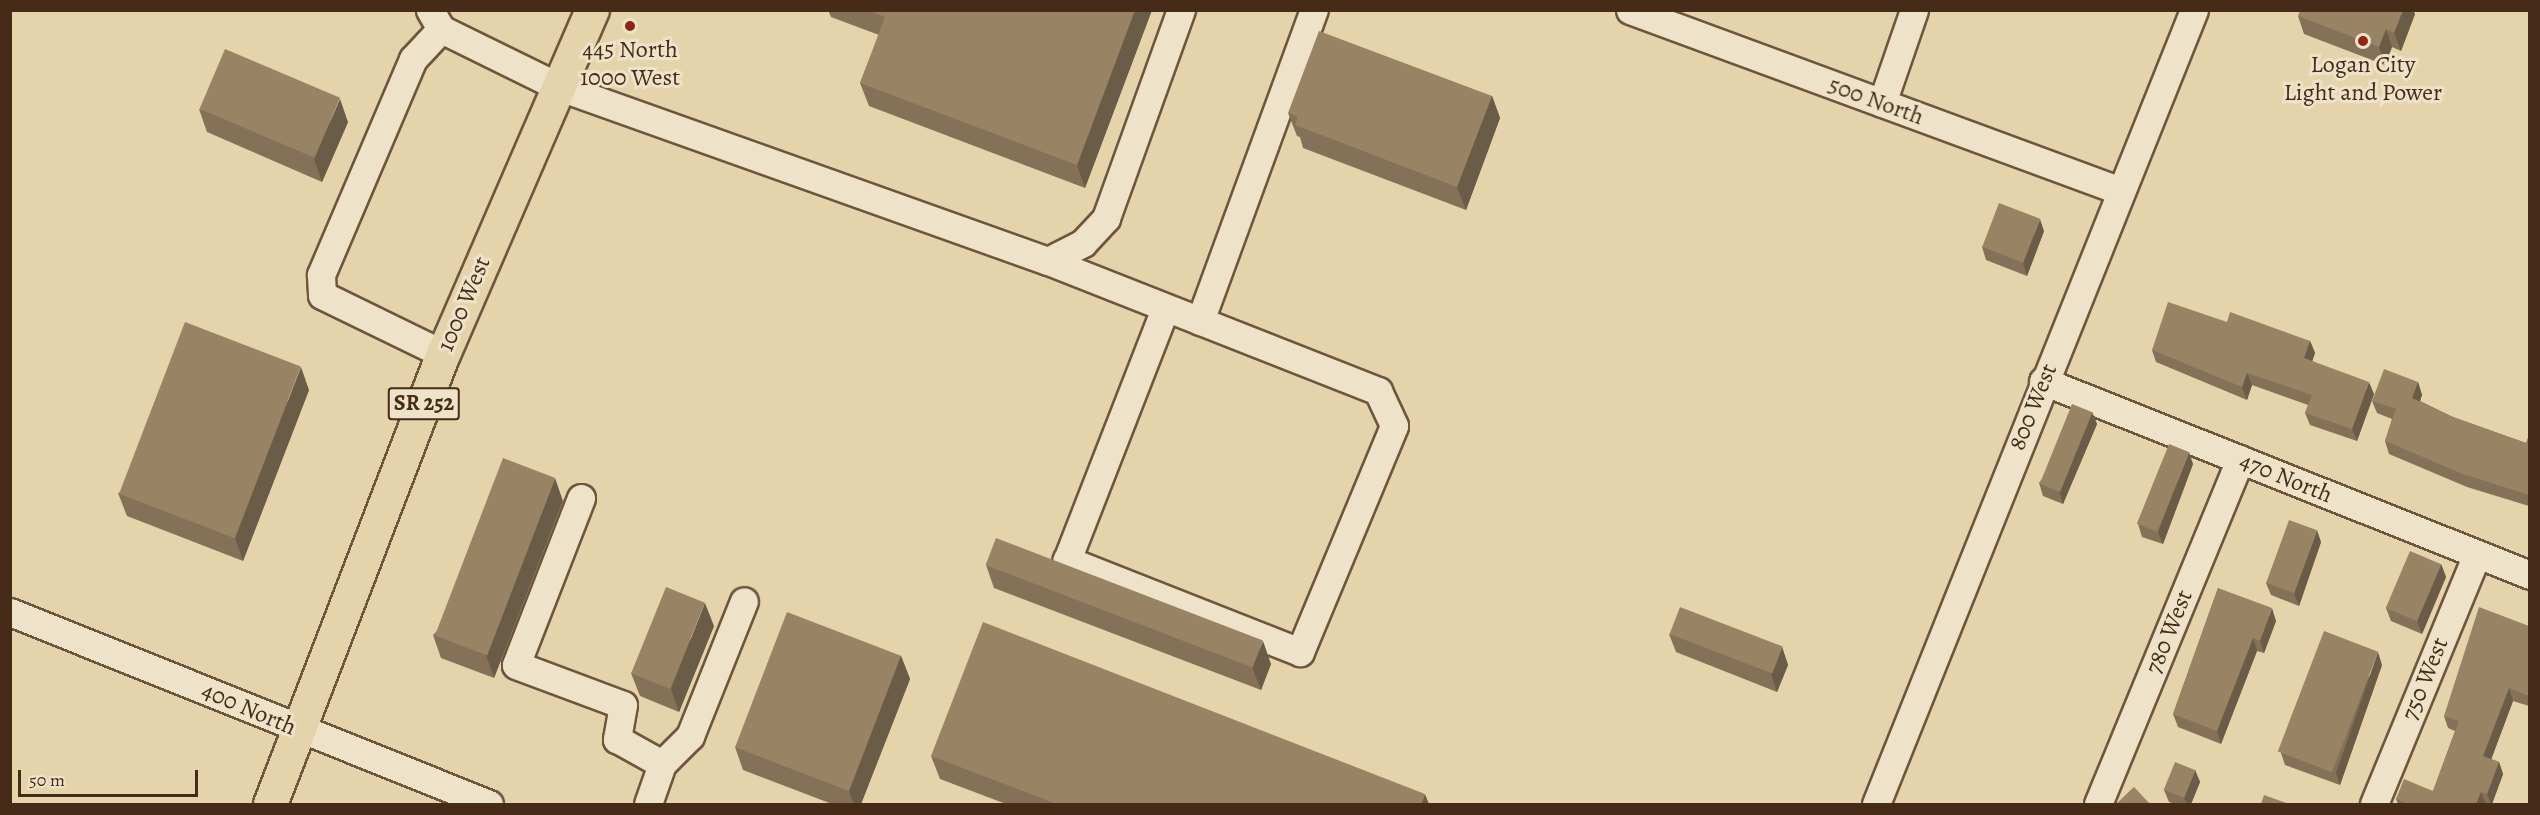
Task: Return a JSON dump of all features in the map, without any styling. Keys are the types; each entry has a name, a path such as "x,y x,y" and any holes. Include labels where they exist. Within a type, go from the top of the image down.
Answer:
{"main road":[{"name":"1000 West","path":"270,804 443,354 557,86 592,10"}],"street":[{"path":"1048,261 1083,243 1106,218 1181,10"},
{"path":"1200,321 1314,10"},
{"name":"500 North","path":"1630,10 2121,191"},
{"path":"1882,103 1914,10"},
{"name":"800 West","path":"1876,804 2043,381 2194,10"},
{"path":"443,354 322,295 321,275 413,60 435,20 557,86 1048,261 1378,391 1394,426 1300,652 1067,560 1166,308"},
{"name":"470 North","path":"2043,381 2529,575"},
{"name":"780 West","path":"2098,804 2240,459"},
{"path":"581,498 516,665 623,705 617,739 662,764"},
{"name":"750 West","path":"2374,804 2477,554"},
{"path":"648,804 662,764 690,736 744,601"},
{"name":"400 North","path":"10,612 299,730 489,804"}],"building":[{"path":"867,10 1135,10 1077,165 860,83 885,17"},
{"path":"2300,10 2403,10 2394,33 2386,29 2379,47 2298,16"},
{"path":"1319,31 1492,96 1457,187 1295,125 1298,117 1288,113"},
{"path":"225,49 340,98 315,158 200,109"},
{"path":"1999,203 2040,219 2023,263 1982,247"},
{"path":"2168,302 2227,322 2230,312 2310,341 2304,358 2369,382 2352,429 2305,413 2312,395 2247,373 2242,387 2152,350"},
{"path":"185,322 301,366 235,538 119,494"},
{"path":"2384,369 2418,382 2412,398 2453,417 2526,443 2529,435 2529,495 2463,474 2385,441 2396,409 2372,401"},
{"path":"2072,404 2092,412 2060,492 2040,484"},
{"path":"2169,444 2189,452 2157,532 2137,524"},
{"path":"503,458 555,478 487,655 435,635"},
{"path":"2289,520 2317,530 2294,593 2266,583"},
{"path":"996,538 1263,640 1253,668 986,565"},
{"path":"2410,551 2441,564 2417,621 2386,608"},
{"path":"666,587 705,603 670,689 631,673"},
{"path":"2218,588 2272,608 2260,641 2253,638 2217,731 2173,714"},
{"path":"1680,607 1783,646 1772,673 1670,634"},
{"path":"2479,607 2529,626 2529,696 2509,688 2483,756 2499,762 2487,794 2481,792 2476,804 2409,804 2396,799 2404,779 2433,791 2459,721 2444,716"},
{"path":"787,612 901,656 849,791 735,747"},
{"path":"983,622 1425,794 1421,804 1057,804 931,756"},
{"path":"2324,631 2378,652 2332,772 2278,751"},
{"path":"2175,762 2195,770 2184,798 2164,790"},
{"path":"2134,787 2150,804 2116,804"},
{"path":"2264,795 2289,804 2261,804"}],"place":[{"name":"445 North 1000 West","path":"630,26"},
{"name":"Logan City Light and Power","path":"2363,41"}]}
